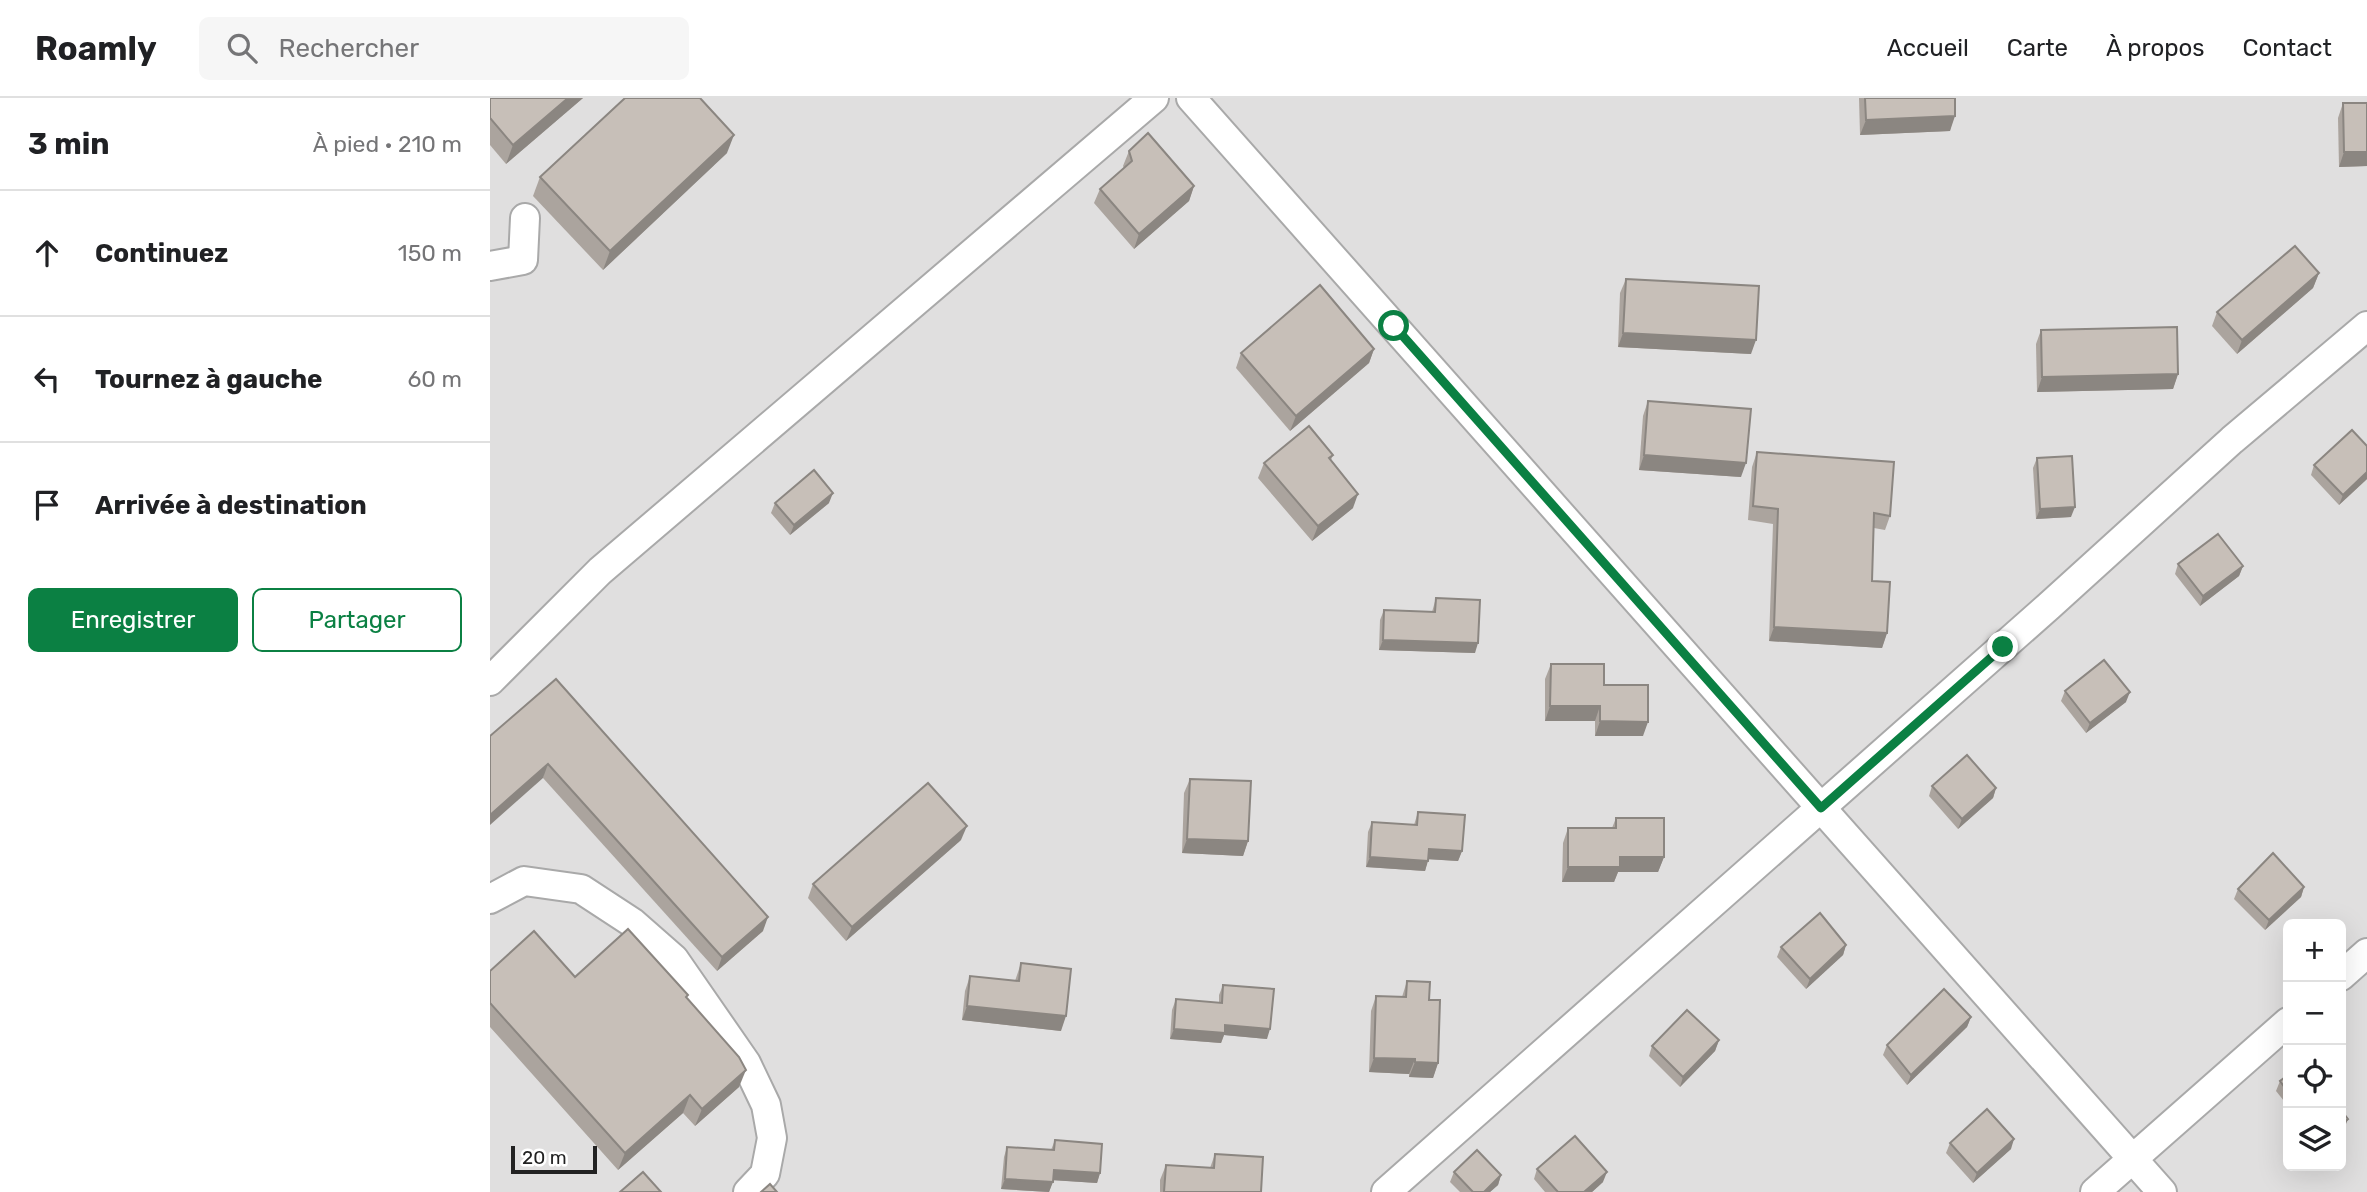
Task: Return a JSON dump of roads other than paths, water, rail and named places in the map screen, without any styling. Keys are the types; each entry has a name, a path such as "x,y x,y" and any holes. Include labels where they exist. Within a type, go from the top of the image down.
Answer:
{"street":[{"path":"490,681 600,571 1154,98"},
{"path":"1191,98 2162,1192"},
{"path":"490,266 523,261 524,218"},
{"path":"1386,1192 2049,606 2232,440 2367,326"},
{"path":"490,899 524,881 581,889 633,923 674,959 746,1063 766,1105 772,1138 765,1174 748,1192"},
{"path":"2346,972 2367,953"},
{"path":"2095,1192 2283,1026"}]}
